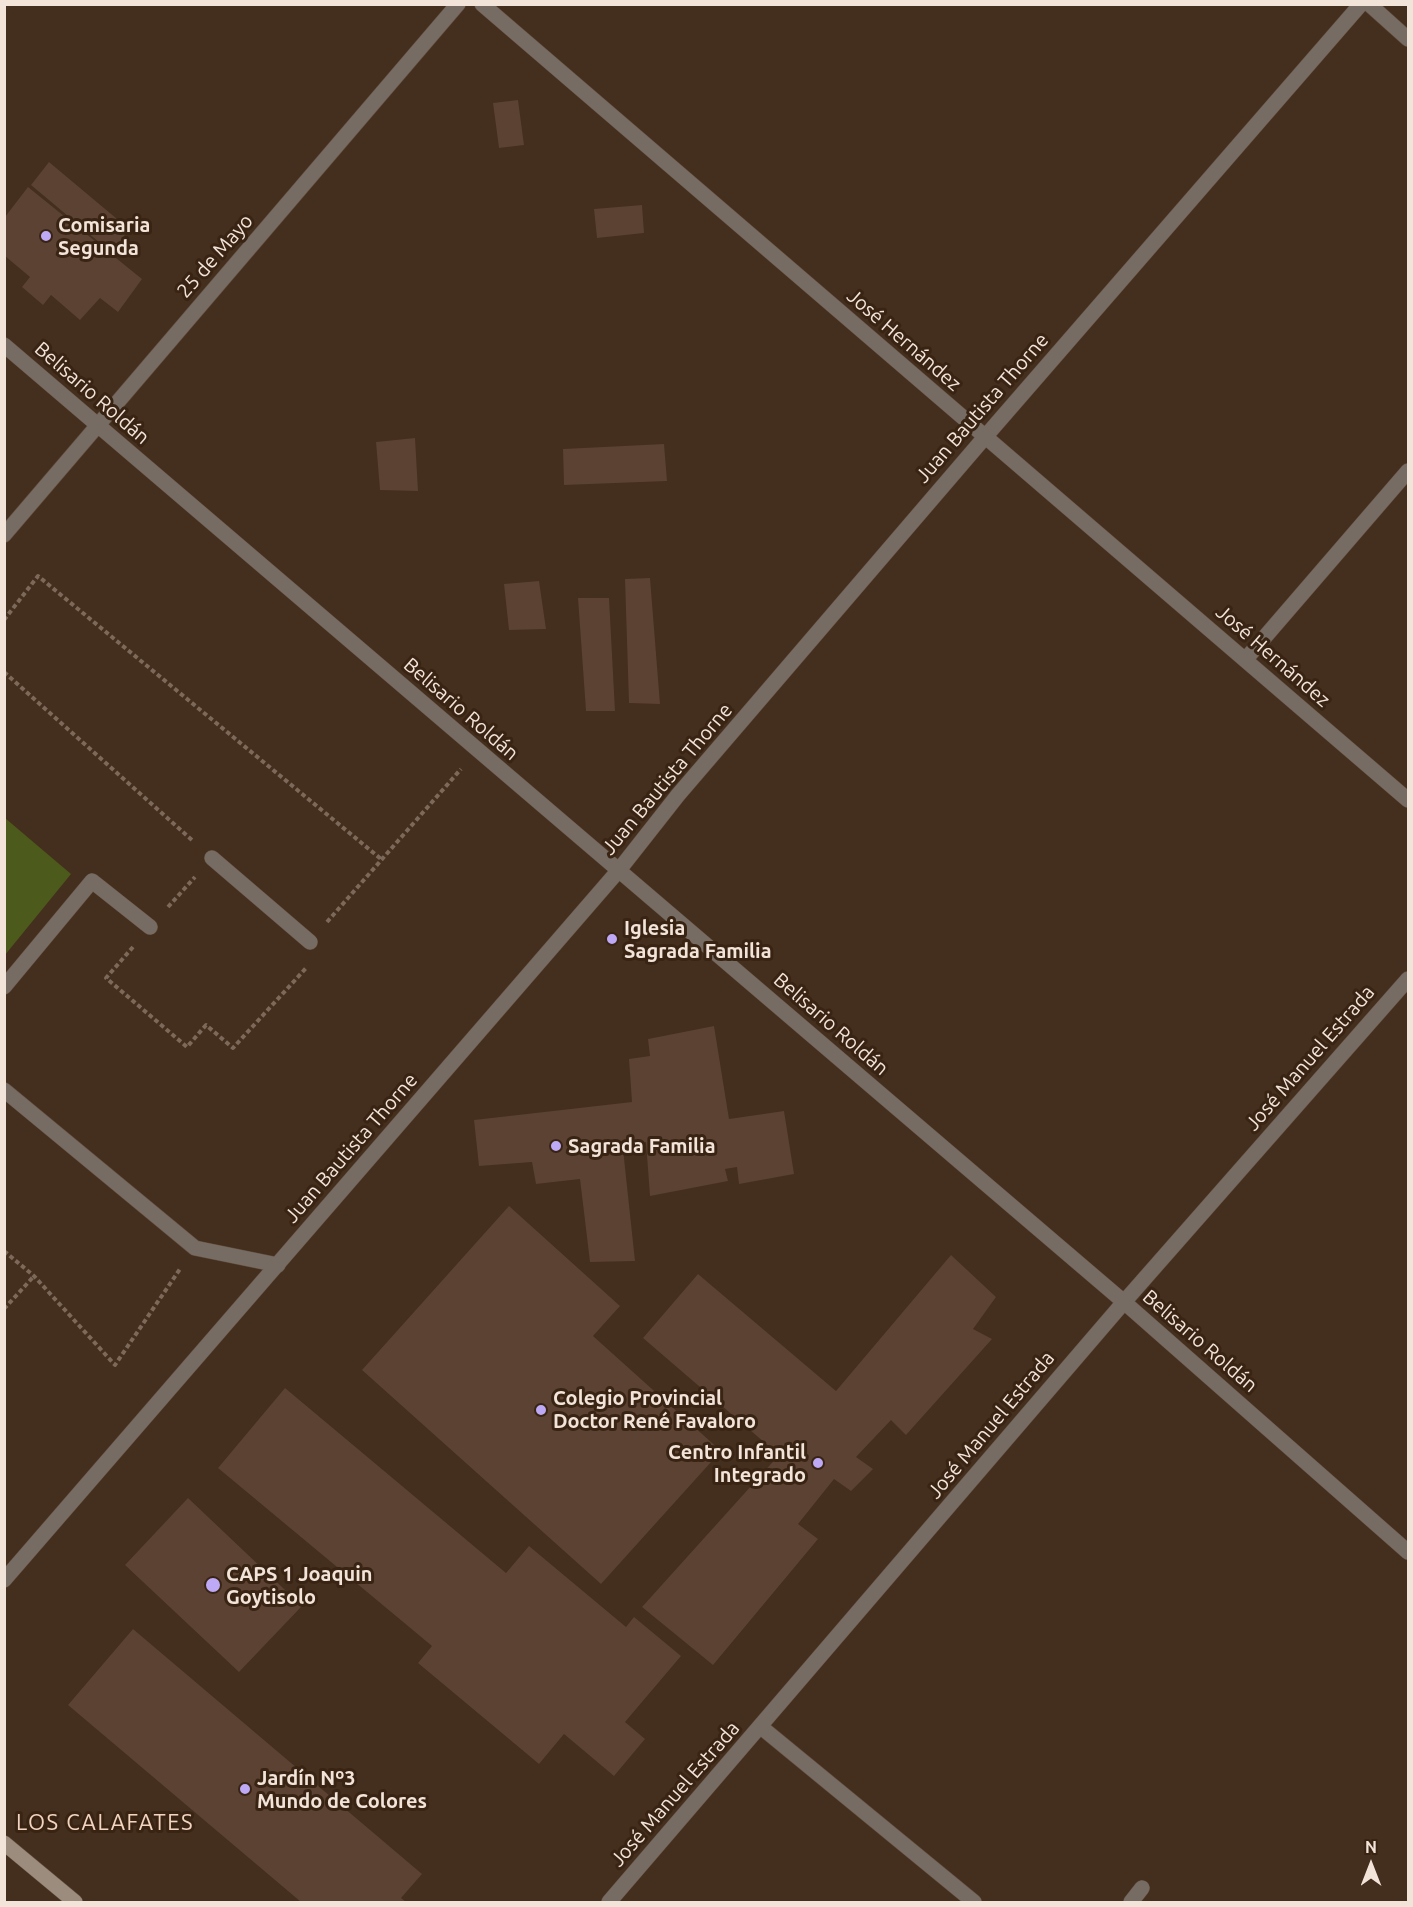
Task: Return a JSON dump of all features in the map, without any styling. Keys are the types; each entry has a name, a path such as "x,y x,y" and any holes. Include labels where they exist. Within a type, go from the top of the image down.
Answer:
{"main road":[{"path":"4,1843 75,1902"}],"street":[{"name":"25 de Mayo","path":"4,535 458,4"},
{"name":"José Hernández","path":"482,4 1408,800"},
{"name":"Juan Bautista Thorne","path":"4,1580 619,870 678,795 985,436 1361,4"},
{"path":"1369,4 1408,39"},
{"name":"Belisario Roldán","path":"4,345 1124,1302 1408,1552"},
{"path":"1245,660 1408,471"},
{"path":"212,858 309,942"},
{"path":"4,987 92,881 150,927"},
{"name":"José Manuel Estrada","path":"609,1902 1124,1302 1408,979"},
{"path":"4,1090 195,1248 278,1265"},
{"path":"761,1727 974,1902"},
{"path":"1131,1902 1142,1888"}],"path":[{"path":"4,620 38,576 381,859"},
{"path":"4,672 212,858"},
{"path":"4,1251 34,1276 115,1365 195,1248"},
{"path":"4,1309 34,1276"}],"green space":[{"path":"5,818 71,874 5,955"}],"building":[{"path":"518,100 524,145 499,148 493,103"},
{"path":"49,162 129,229 112,253 31,185"},
{"name":"Comisaria Segunda","path":"28,187 142,279 118,312 100,298 80,320 51,295 43,305 22,287 30,277 5,256 5,217"},
{"path":"642,205 644,233 597,238 594,209"},
{"path":"415,438 418,491 380,490 376,442"},
{"path":"664,444 667,481 564,485 563,449"},
{"path":"650,578 660,704 629,703 625,579"},
{"path":"539,581 546,629 509,630 504,584"},
{"path":"578,598 609,598 615,711 586,711"},
{"name":"Sagrada Familia","path":"714,1026 729,1119 784,1111 794,1174 739,1184 737,1167 725,1169 728,1181 650,1196 646,1142 623,1149 635,1261 590,1262 580,1179 536,1184 532,1162 479,1166 474,1120 632,1102 629,1059 650,1056 648,1039"},
{"name":"Colegio Provincial Doctor René Favaloro","path":"509,1206 620,1306 593,1336 721,1451 601,1584 362,1370"},
{"name":"Centro Infantil Integrado","path":"951,1255 996,1297 973,1329 992,1339 906,1435 891,1420 856,1457 873,1469 851,1491 834,1479 798,1524 818,1539 713,1665 642,1607 779,1455 643,1338 698,1274 836,1391"},
{"path":"285,1388 506,1573 529,1546 626,1627 634,1617 681,1656 625,1722 645,1739 614,1776 564,1734 539,1764 418,1663 432,1646 218,1468"},
{"name":"CAPS 1 Joaquin Goytisolo","path":"188,1498 302,1606 239,1672 125,1565"},
{"name":"Jardín Nº3 Mundo de Colores","path":"133,1629 422,1874 401,1898 406,1902 301,1902 68,1705"}],"place":[{"name":"Comisaria Segunda","path":"46,236"},
{"name":"Iglesia Sagrada Familia","path":"612,939"},
{"name":"Sagrada Familia","path":"556,1146"},
{"name":"Colegio Provincial Doctor René Favaloro","path":"541,1410"},
{"name":"Centro Infantil Integrado","path":"818,1463"},
{"name":"CAPS 1 Joaquin Goytisolo","path":"213,1585"},
{"name":"Jardín Nº3 Mundo de Colores","path":"245,1789"}],"district":[{"name":"LOS CALAFATES","path":"105,1823"}]}
